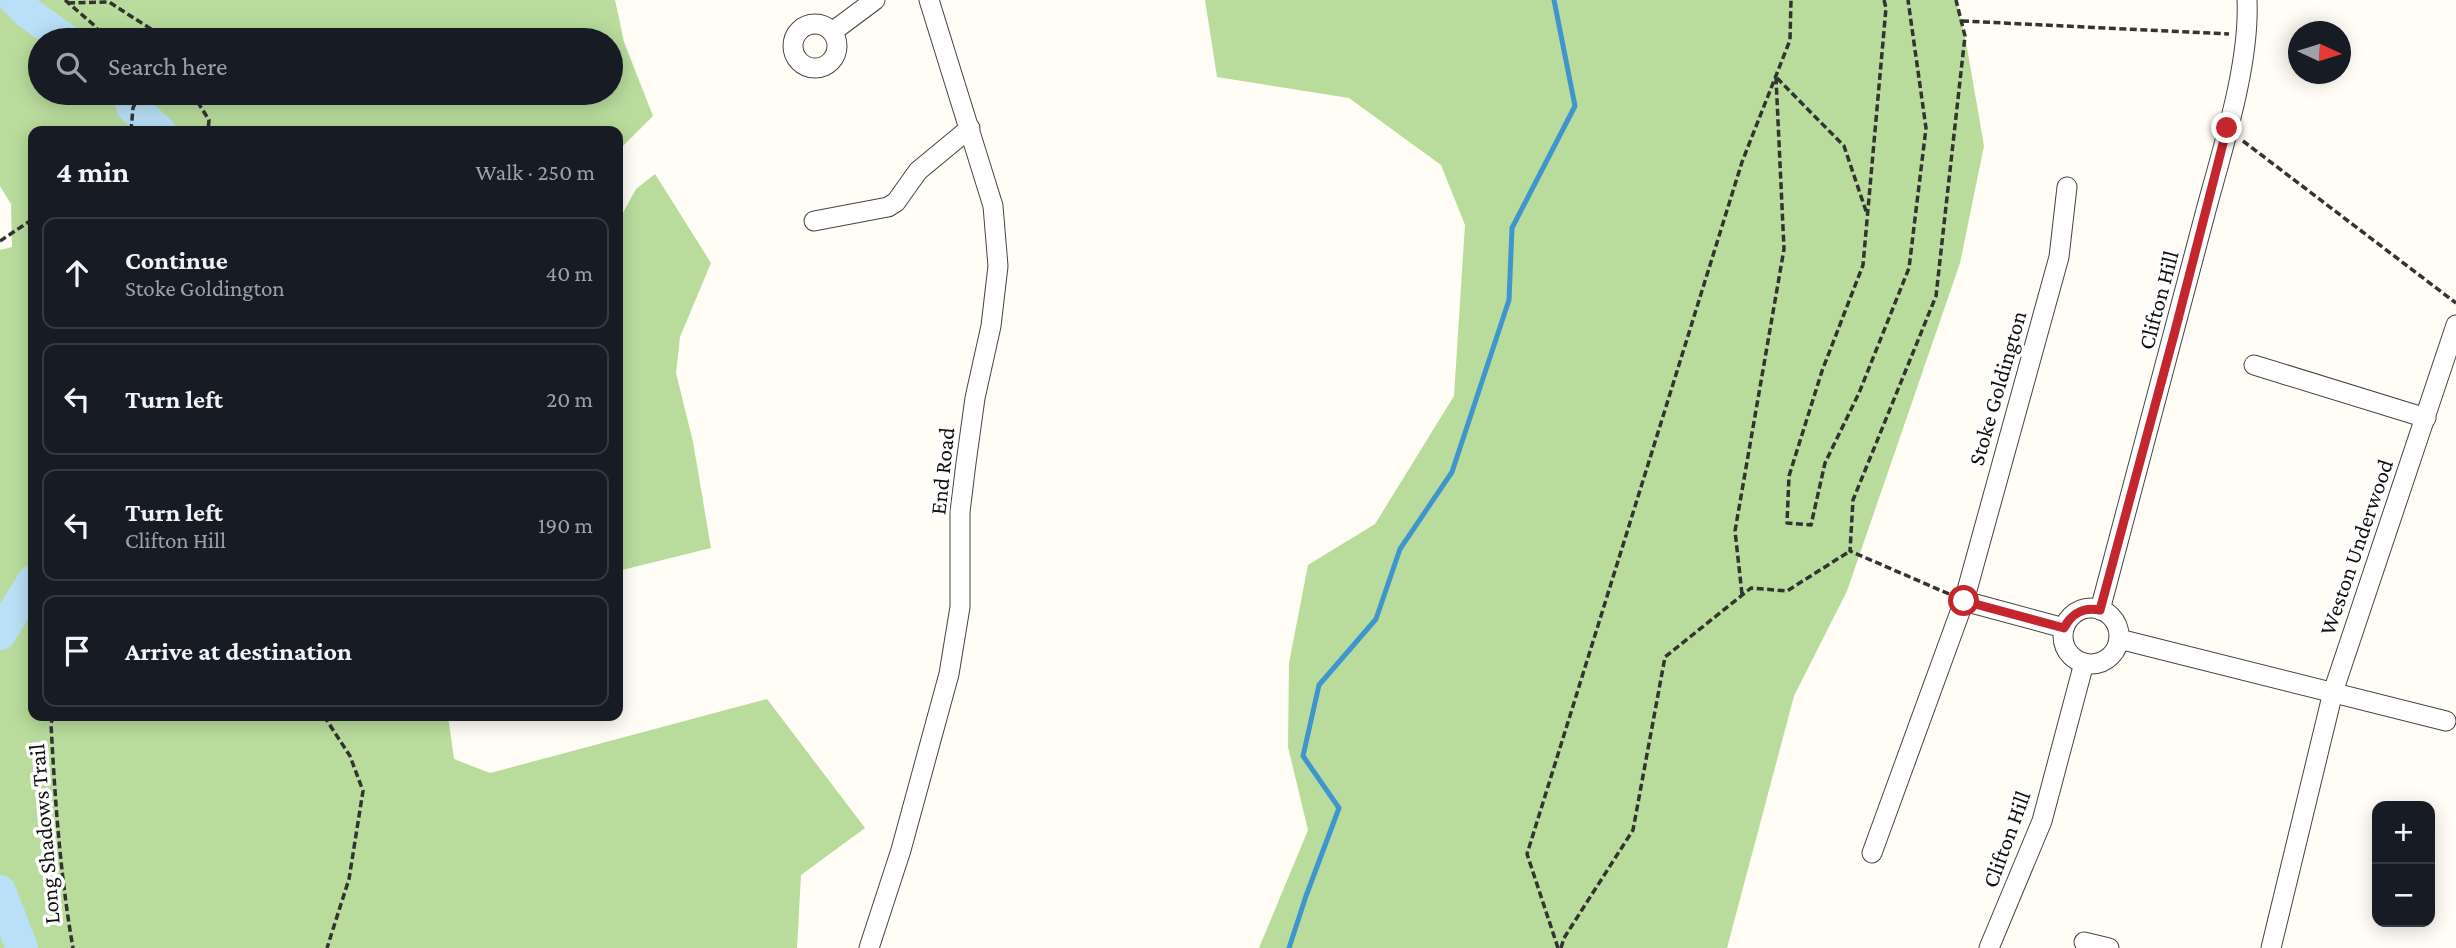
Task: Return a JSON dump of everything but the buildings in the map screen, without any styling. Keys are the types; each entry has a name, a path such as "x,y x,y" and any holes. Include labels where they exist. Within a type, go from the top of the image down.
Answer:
{"street":[{"path":"832,32 875,0"},
{"name":"End Road","path":"869,948 901,850 949,674 960,607 960,512 975,398 991,326 998,265 993,206 929,0"},
{"name":"Clifton Hill","path":"2100,610 2234,101 2245,34 2247,0"},
{"path":"814,221 888,207 896,202 918,171 970,128"},
{"name":"Stoke Goldington","path":"1872,853 1964,601 2059,257 2067,187"},
{"name":"Weston Underwood","path":"2271,948 2333,692 2456,325"},
{"path":"2254,365 2426,418"},
{"path":"1964,601 2064,628"},
{"path":"2082,610 2100,610 2115,621 2119,639 2116,649 2103,662 2084,663 2069,654 2063,638 2064,628 2068,620 2082,610"},
{"path":"2119,639 2446,721"},
{"name":"Clifton Hill","path":"1989,948 2042,821 2084,663"},
{"path":"2084,942 2109,948"}],"path":[{"path":"1559,948 1527,854 1742,162 1790,40 1791,0"},
{"path":"1884,0 1886,8 1880,93 1863,265 1822,371 1789,476 1787,523 1811,525 1825,463 1859,393 1909,268 1926,128 1909,0"},
{"path":"1850,551 1853,500 1936,296 1965,36 1956,0"},
{"path":"67,1 96,28"},
{"path":"67,1 109,2 149,28"},
{"path":"1962,21 2245,34"},
{"path":"1776,76 1844,146 1868,216"},
{"path":"1742,594 1735,531 1784,249 1776,76"},
{"path":"131,126 134,105"},
{"path":"200,105 209,120 208,126"},
{"path":"2227,128 2456,303"},
{"path":"0,241 28,222"},
{"path":"1559,948 1633,830 1665,657 1751,588 1787,591 1850,551"},
{"path":"1850,551 1964,601"},
{"name":"Long Shadows Trail","path":"52,721 56,817 64,897 73,948"},
{"path":"327,721 350,756 363,791 349,879 327,948"}],"green space":[{"path":"0,0 615,0 621,28 28,28 28,105 623,105 623,37 653,116 623,146 623,126 28,126 28,721 449,721 454,759 490,773 767,699 865,828 801,875 797,948 0,948 0,250 12,247 11,204 0,186"},
{"path":"1205,0 1956,0 1984,146 1960,263 1847,591 1794,696 1727,948 1259,948 1308,830 1288,747 1289,663 1308,565 1375,524 1454,396 1465,225 1441,165 1349,98 1217,77"},
{"path":"655,174 711,263 680,337 676,373 693,442 711,548 623,570 623,213 636,189"}],"waterway":[{"path":"15,0 49,28"},
{"path":"1289,948 1339,808 1303,756 1319,685 1376,619 1400,549 1452,472 1509,300 1512,228 1575,106 1554,0"},
{"path":"132,105 154,126"},
{"path":"0,634 28,589"},
{"path":"0,891 22,948"}],"route":[{"path":"1964,601 2064,628 2068,620 2082,610 2100,610 2227,128"}]}
